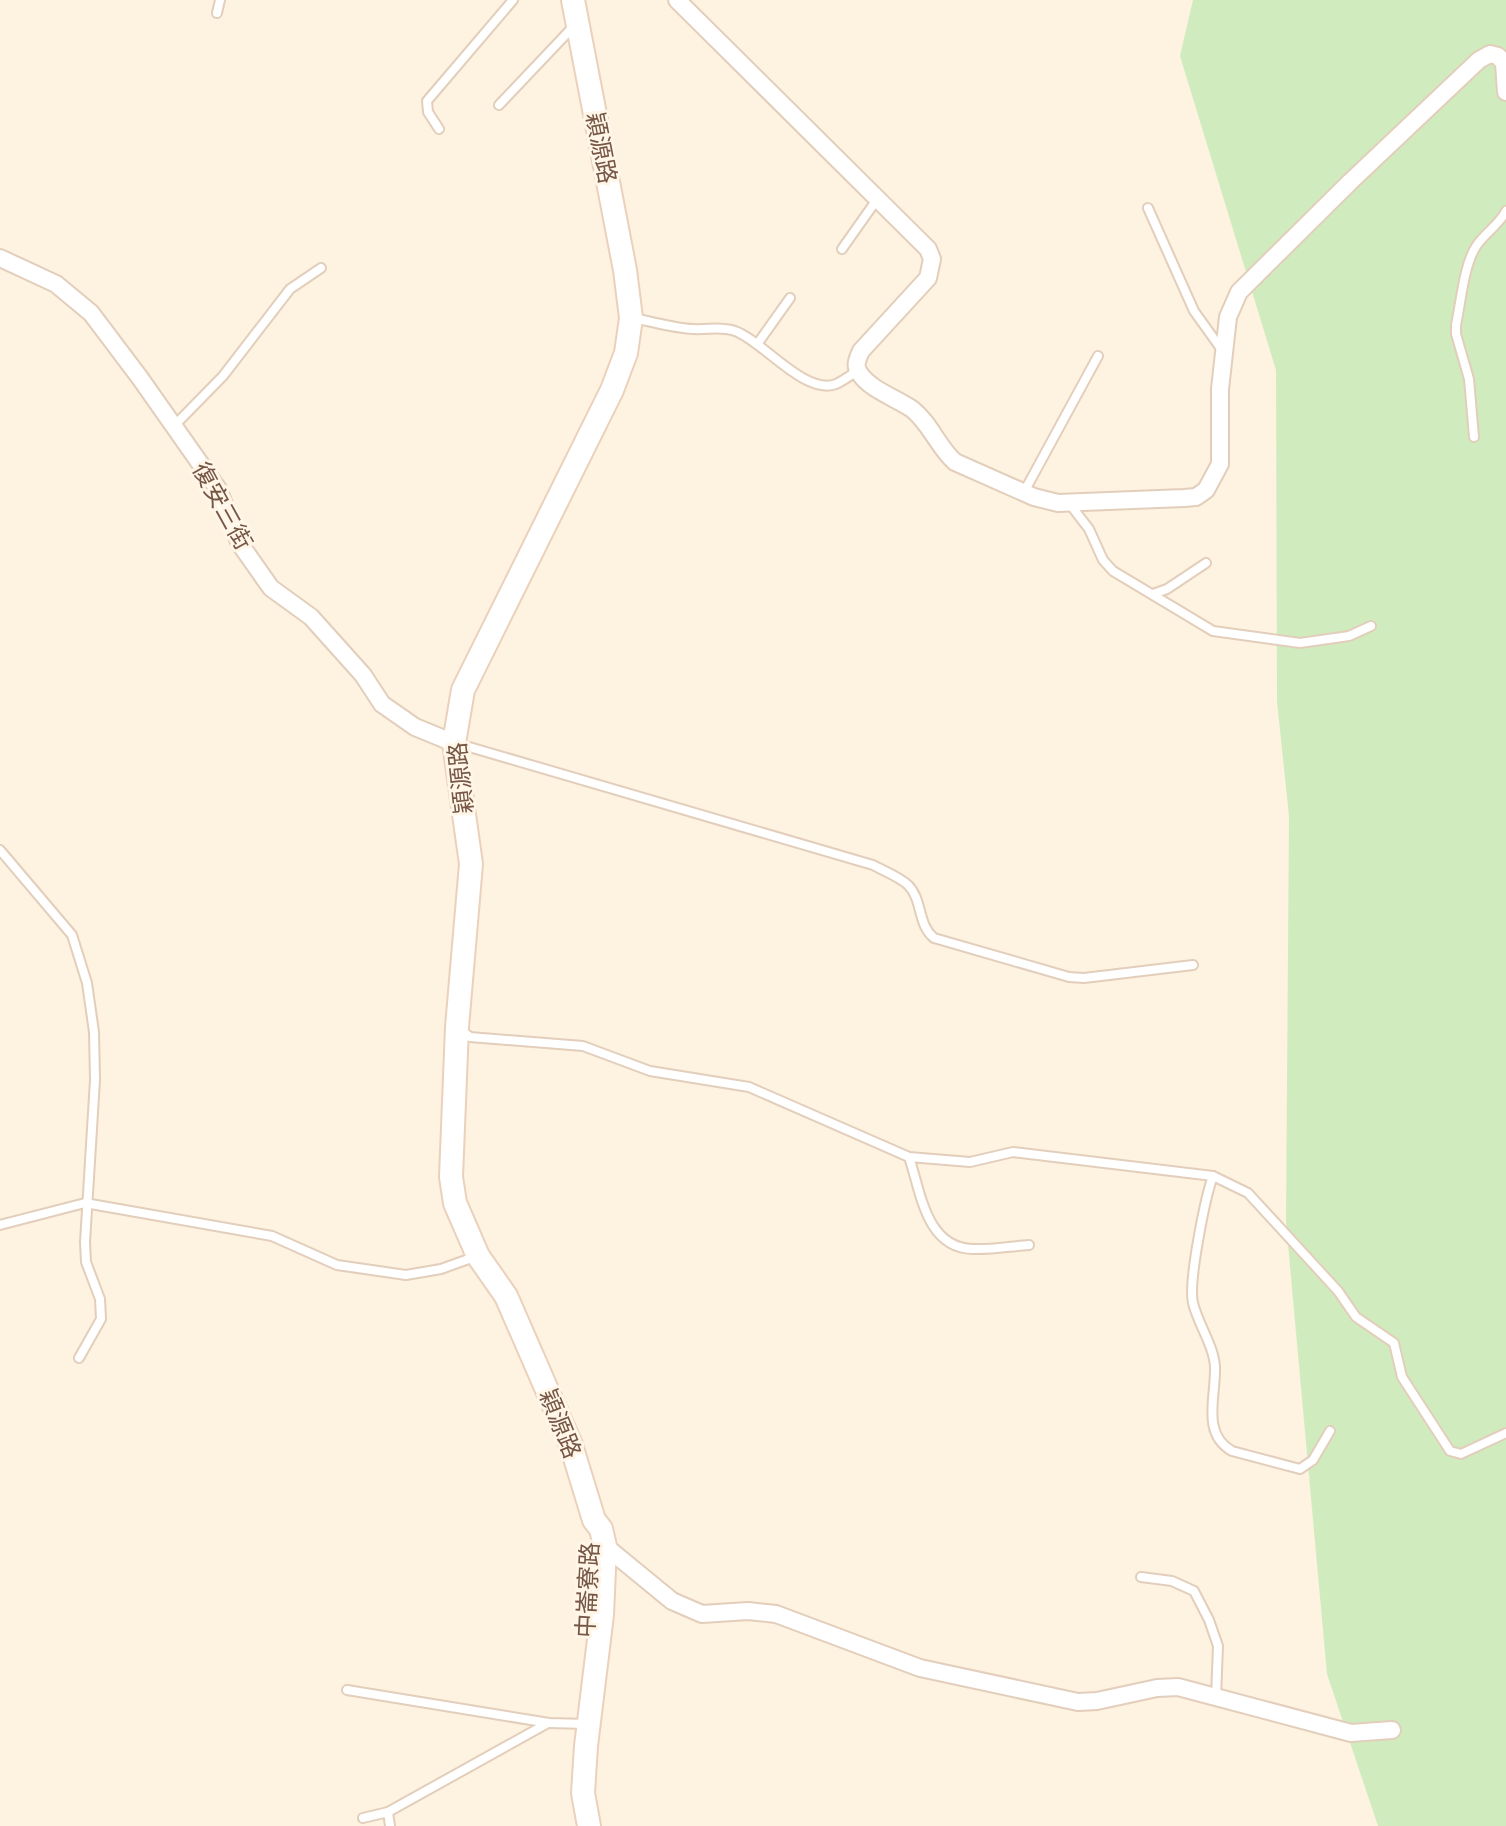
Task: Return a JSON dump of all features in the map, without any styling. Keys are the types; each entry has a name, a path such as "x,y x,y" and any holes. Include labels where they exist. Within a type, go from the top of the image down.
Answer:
{"street":[{"name":"穎源路","path":"573,0 625,270 631,318 626,353 612,390 463,690 454,743 471,864 457,1027 451,1177 455,1203 478,1256 506,1296 571,1445 594,1520"},
{"path":"677,0 928,249 932,259 928,278 861,351 856,362 857,371 864,379 913,411 955,462 1043,500 1068,503 1196,497 1206,490 1220,464 1220,389 1228,317 1239,292 1479,60 1490,54 1498,56 1504,63 1506,92"},
{"name":"復安三街","path":"0,258 56,284 91,313 218,489 240,544 271,588 311,617 363,675 382,704 415,727 454,743"},
{"name":"中崙寮路","path":"576,1826 570,1794 602,1615 605,1546 601,1529 594,1520"},
{"name":"中崙寮路","path":"589,1826 583,1793 582,1724 594,1549 591,1530 594,1520"},
{"path":"605,1546 672,1601 702,1614 748,1611 776,1614 920,1668 1078,1702 1178,1687 1351,1733 1392,1730"}],"lane":[{"path":"217,13 220,0"},
{"path":"439,129 428,112 427,101 513,0"},
{"path":"499,105 576,24"},
{"path":"842,249 879,198"},
{"path":"1148,208 1194,311 1224,354"},
{"path":"1474,437 1469,379 1456,325 1471,256 1506,211"},
{"path":"174,426 223,376 284,295 321,268"},
{"path":"758,343 790,298"},
{"path":"631,318 691,329 721,327 751,338 780,364 816,383 834,385 857,371"},
{"path":"1024,492 1098,356"},
{"path":"1068,503 1089,529 1103,560 1128,580 1213,631 1300,643 1349,636 1371,626"},
{"path":"1153,594 1167,589 1206,563"},
{"path":"454,743 873,865 907,884 913,892 926,932 934,938 1069,977 1084,978 1193,965"},
{"path":"0,850 72,935 87,983 94,1032 95,1080 85,1203 86,1262 100,1299 101,1319 79,1358"},
{"path":"457,1027 470,1037 583,1046 650,1071 749,1087 909,1157 970,1162 1013,1152 1213,1176 1248,1193 1338,1291 1356,1317 1394,1343 1402,1377 1450,1451 1461,1454 1506,1433"},
{"path":"909,1157 933,1229 941,1239 971,1249 1029,1245"},
{"path":"1213,1176 1204,1201 1192,1300 1215,1364 1212,1432 1223,1446 1232,1451 1300,1469 1313,1460 1330,1431"},
{"path":"0,1225 85,1203 272,1236 337,1265 406,1275 441,1269 478,1256"},
{"path":"1141,1577 1172,1581 1194,1591 1218,1646 1216,1698"},
{"path":"347,1690 549,1723 582,1724"},
{"path":"363,1818 388,1812 549,1723"},
{"path":"388,1812 390,1826"}],"green space":[{"path":"1193,0 1506,0 1506,1826 1378,1826 1327,1674 1286,1222 1289,816 1277,701 1276,370 1180,56"}]}
